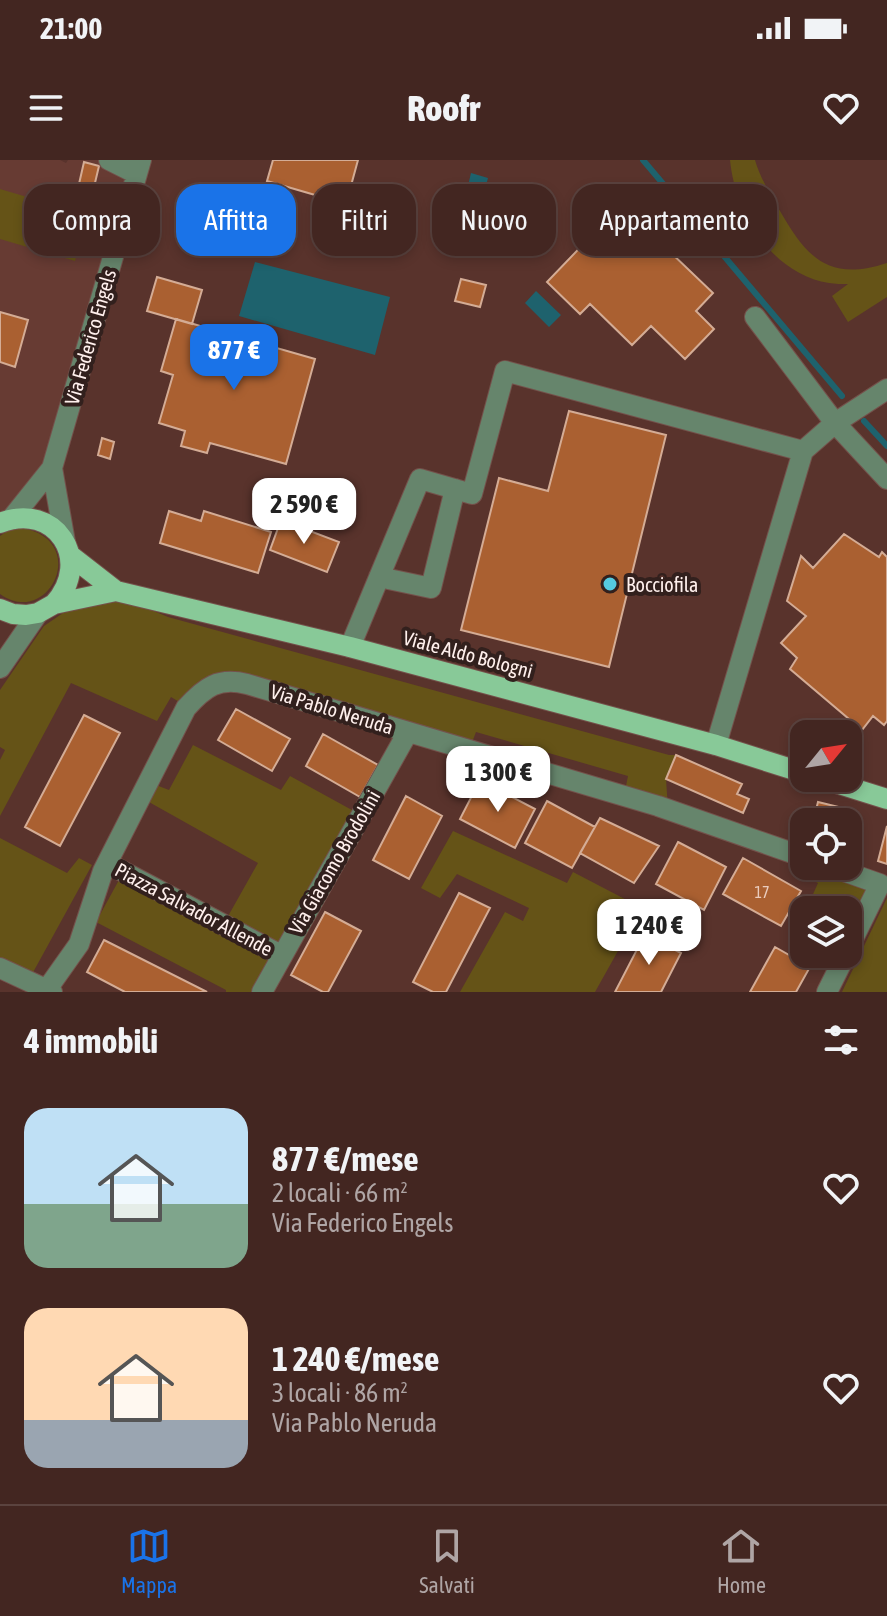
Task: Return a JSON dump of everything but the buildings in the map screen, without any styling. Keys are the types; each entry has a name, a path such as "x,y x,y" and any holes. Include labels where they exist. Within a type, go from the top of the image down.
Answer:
{"main road":[{"name":"Viale Aldo Bologni","path":"6,520 28,517 42,521 55,530 68,549 116,591"},
{"path":"46,608 63,594 69,582 72,569 68,549"},
{"name":"Viale Aldo Bologni","path":"0,609 26,615 116,591 350,647 716,745 790,769"},
{"path":"862,791 887,799"}],"street":[{"path":"109,160 139,167"},
{"name":"Via Federico Engels","path":"6,520 52,468 139,167"},
{"path":"755,317 835,423 887,479"},
{"path":"350,647 420,479 472,494 505,371 803,451"},
{"path":"716,745 803,451 835,423 887,389"},
{"name":"Via Federico Engels","path":"52,468 68,549"},
{"path":"379,577 431,588 455,489"},
{"path":"0,668 46,608"},
{"name":"Via Pablo Neruda","path":"186,708 200,692 214,684 242,682 658,806 790,852"},
{"name":"Piazza Salvador Allende","path":"48,991 79,944 103,871 186,708"},
{"name":"Via Giacomo Brodolini","path":"262,992 408,732"},
{"name":"Piazza Salvador Allende","path":"107,863 281,955"},
{"path":"862,878 880,884 862,921"},
{"path":"0,968 48,991"},
{"path":"827,992 839,968"}],"shaded area":[{"path":"0,160 60,160 66,163 68,160 109,160 137,174 134,184 24,184 24,256 113,256 52,468 0,523"},
{"path":"730,160 755,160 765,184 734,184"},
{"path":"0,189 24,196 24,246 0,239"},
{"path":"777,205 800,242 822,262 850,270 887,263 887,297 848,322 832,296 848,284 829,283 790,267 776,256"},
{"path":"58,256 76,256 75,261"},
{"path":"22,528 43,536 55,548 58,563 55,579 47,592 34,600 18,602 0,594 0,536 9,530"},
{"path":"123,598 168,617 676,755 666,779 668,809 624,796 628,776 476,732 469,750 204,680 188,691 181,703 171,697 157,721 71,683 0,816 0,760 5,750 0,747 0,690 44,626 63,613"},
{"path":"193,745 281,790 290,776 361,815 285,948 227,918 258,863 140,797 148,782 169,790"},
{"path":"453,831 567,883 573,872 642,908 595,992 460,992 505,912 523,921 529,908 457,874 440,898 421,888"},
{"path":"0,838 67,873 79,858 92,865 31,976 0,961"},
{"path":"862,878 880,884 862,921 862,896 812,896 818,883 812,880"},
{"path":"119,880 272,957 254,992 226,992 96,922"},
{"path":"887,898 887,992 842,992 853,968 862,968 862,950"}],"water":[{"path":"471,173 488,178 486,184 468,184"},
{"path":"255,262 390,297 375,355 239,316"},
{"path":"536,291 561,315 549,327 525,303"}],"waterway":[{"path":"643,160 842,396"},
{"path":"864,421 887,446"}],"place":[{"name":"Bocciofila","path":"610,584"}]}
